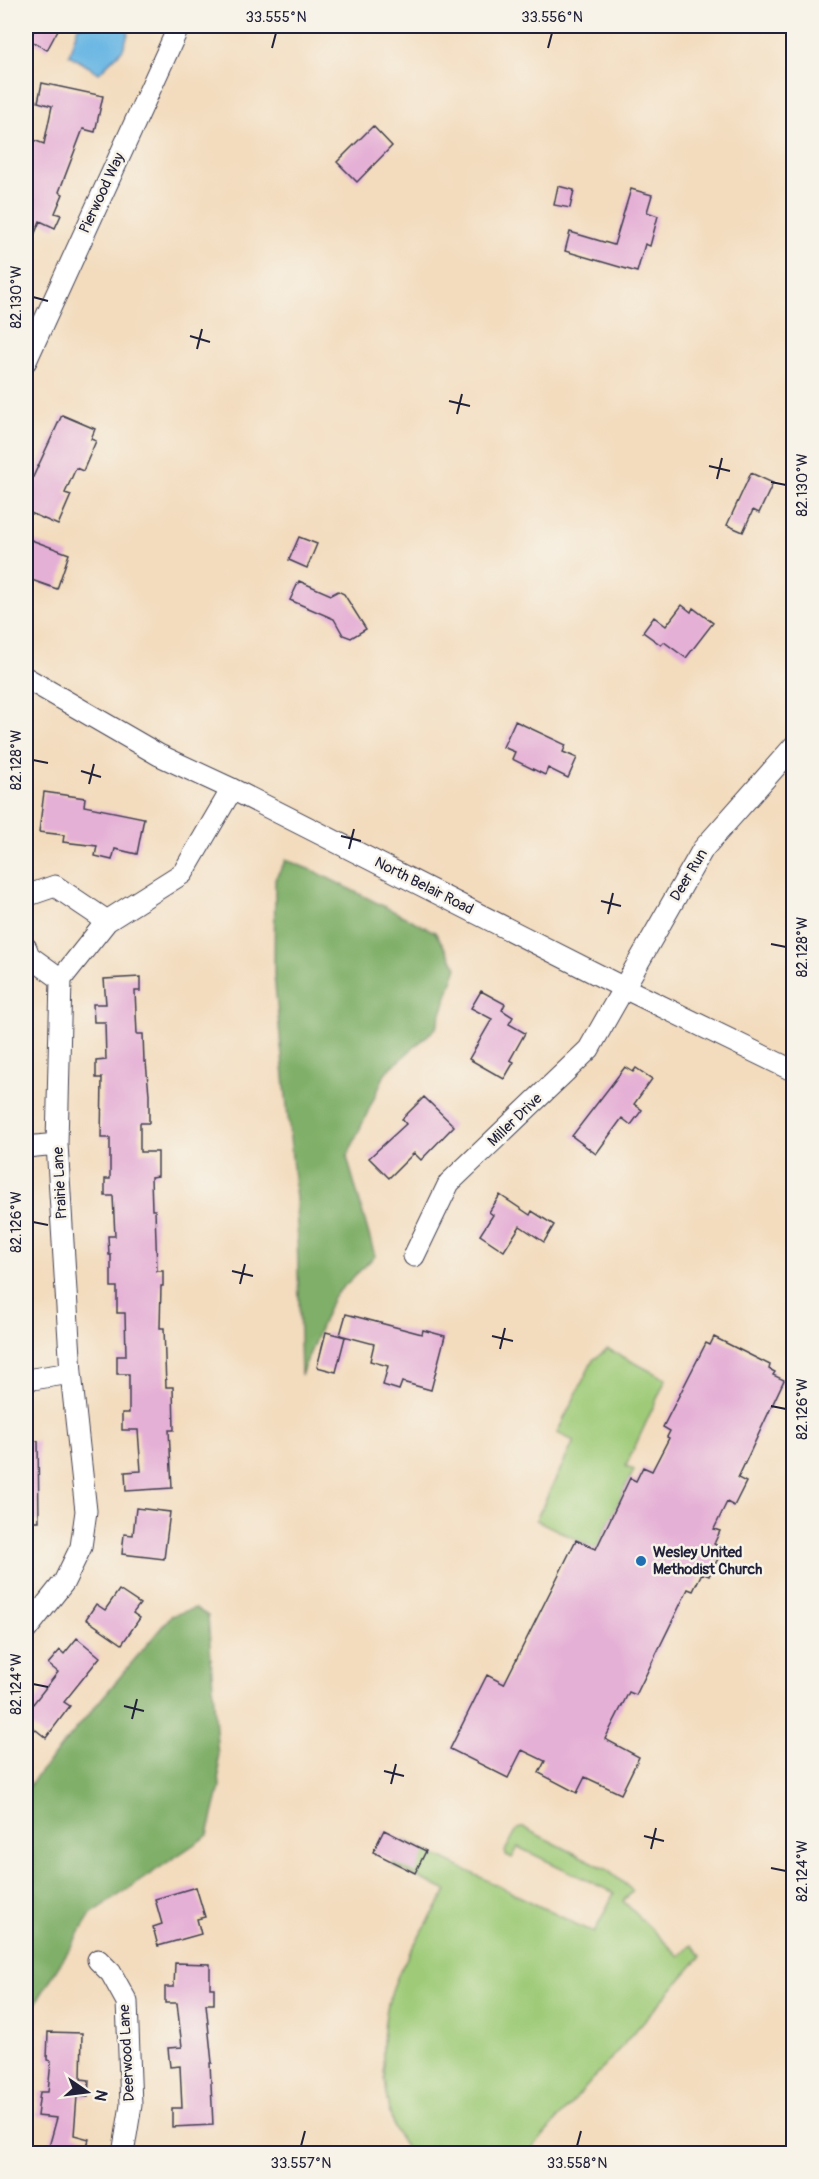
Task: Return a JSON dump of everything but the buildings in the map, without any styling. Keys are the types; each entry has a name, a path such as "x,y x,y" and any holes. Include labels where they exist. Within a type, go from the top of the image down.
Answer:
{"street":[{"name":"Pierwood Way","path":"26,361 179,26"},
{"name":"North Belair Road","path":"26,678 159,755 232,789 624,988 794,1071"},
{"name":"Deer Run","path":"624,988 703,849 794,746"},
{"path":"26,948 29,956 61,979 108,921 183,873 232,789"},
{"path":"26,896 55,886 108,921"},
{"name":"Prairie Lane","path":"26,1630 64,1582 81,1547 86,1511 71,1373 57,1144 61,979"},
{"name":"Miller Drive","path":"414,1256 449,1183 589,1049 624,988"},
{"path":"26,1147 57,1144"},
{"path":"26,1380 71,1373"},
{"name":"Deerwood Lane","path":"98,1960 111,1973 127,2002 131,2104 123,2154"}],"green space":[{"path":"286,860 316,872 435,932 457,967 436,1028 386,1072 347,1157 375,1256 333,1297 301,1375 296,1199 274,975 275,879"},
{"path":"608,1349 666,1379 626,1466 634,1470 596,1549 536,1520 574,1441 557,1433 593,1360"},
{"path":"195,1608 208,1616 220,1787 208,1835 91,1914 26,2019 26,1789 171,1616"},
{"path":"520,1828 606,1869 633,1891 623,1901 679,1956 691,1945 701,1956 528,2153 409,2153 394,2129 385,2090 383,2052 386,2014 401,1968 447,1891 393,1865 403,1839 594,1933 614,1893 518,1847 512,1858 506,1855 505,1851"}],"water":[{"path":"78,26 123,26 129,31 123,49 99,73 69,55"}],"place":[{"name":"Wesley United Methodist Church","path":"641,1561"}]}
